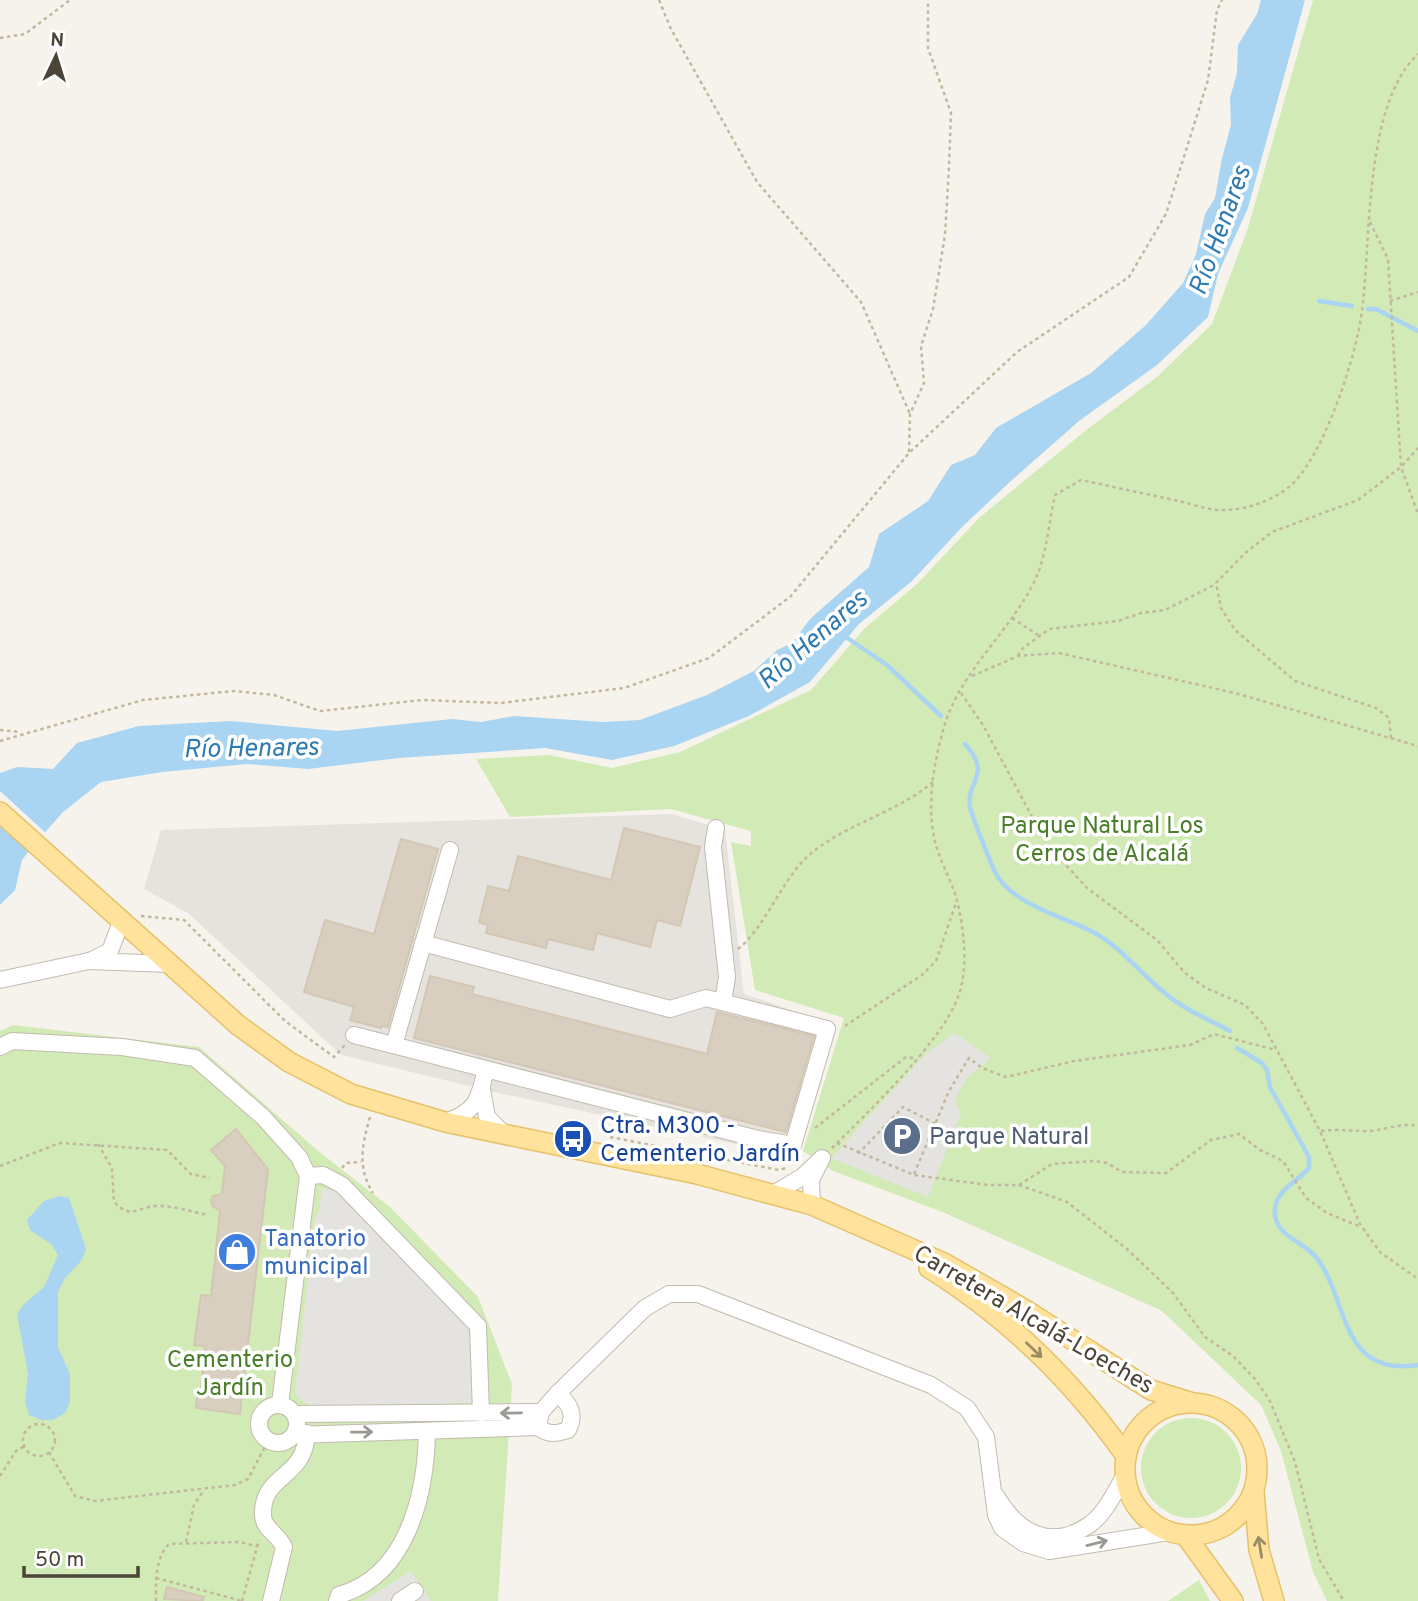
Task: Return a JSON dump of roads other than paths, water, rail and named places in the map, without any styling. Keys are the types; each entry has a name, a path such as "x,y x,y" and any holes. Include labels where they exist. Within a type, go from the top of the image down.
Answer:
{"main road":[{"path":"0,812 121,917 169,964 239,1025 289,1062 374,1103 510,1138 697,1174 812,1205 860,1224"},
{"name":"Carretera Alcalá-Loeches","path":"860,1224 944,1263 1024,1309 1151,1390 1190,1402"},
{"name":"Carretera Alcalá-Loeches","path":"860,1224 938,1273 1009,1325 1070,1386 1125,1466"},
{"path":"1254,1492 1244,1511 1227,1525 1208,1534 1177,1534 1152,1523 1139,1510 1129,1494 1125,1466 1134,1435 1148,1418 1168,1407 1190,1402 1211,1405 1231,1415 1246,1430 1256,1450 1258,1471 1254,1492 1259,1550 1274,1601"},
{"path":"1177,1534 1233,1601"}],"street":[{"path":"716,828 713,847 727,977 723,1002"},
{"path":"394,1045 450,850"},
{"path":"0,980 89,961 110,951 121,917"},
{"path":"354,1035 758,1139 793,1144 827,1029 706,998 670,1009 423,943"},
{"path":"89,961 169,964"},
{"path":"0,1048 12,1041 122,1047 195,1058 263,1117 299,1157 308,1176 280,1404"},
{"path":"445,1122 470,1111 482,1088 486,1069"},
{"path":"482,1088 487,1117 497,1129 510,1138"},
{"path":"773,1194 802,1177 822,1158 811,1180 812,1205"},
{"path":"308,1176 323,1175 332,1178 380,1221 478,1326 481,1413"},
{"path":"539,1419 481,1413 295,1414 280,1404 272,1405 261,1414 259,1429 268,1441 282,1443 300,1434 433,1431 539,1419 558,1393 645,1308 669,1294 698,1294 931,1385 967,1408 986,1437 996,1515 1003,1528 1023,1544 1049,1550 1177,1534"},
{"path":"539,1419 546,1433 568,1430 572,1413 558,1393"},
{"path":"337,1601 339,1595 352,1592 374,1577 402,1545 411,1525 426,1449 440,1413"},
{"path":"271,1601 284,1547 267,1527 263,1516 267,1494 273,1484 301,1462 306,1450 295,1414"},
{"path":"992,1489 1005,1511 1021,1528 1039,1536 1065,1536 1090,1524 1110,1501 1125,1466"},
{"path":"400,1601 415,1591"}],"water":[{"name":"Río Henares","path":"1261,0 1305,0 1248,208 1218,274 1208,317 1157,365 1079,421 1012,480 962,527 912,581 859,624 810,682 749,716 674,746 612,760 545,748 399,758 308,769 247,764 162,772 101,782 63,812 33,846 22,860 15,890 0,905 0,773 17,767 53,769 77,743 139,726 231,721 337,731 452,719 481,722 514,716 603,722 640,720 707,695 754,671 777,650 792,643 810,619 869,567 879,534 928,501 951,465 975,455 996,428 1091,373 1146,325 1183,283 1196,254 1205,214 1215,198 1231,125 1230,98 1237,73 1238,45 1257,14"},
{"path":"59,1196 69,1198 86,1249 81,1261 65,1278 58,1292 58,1347 70,1374 70,1401 65,1413 53,1420 42,1420 29,1415 25,1401 28,1374 17,1314 23,1305 44,1287 58,1255 51,1244 30,1230 27,1220 44,1201"}],"waterway":[{"path":"1319,301 1352,306"},
{"path":"1368,309 1376,309 1418,331"},
{"name":"Río Henares","path":"843,635 887,665 941,716"},
{"path":"965,744 977,763 978,771 971,790 971,811 995,872 1003,883 1025,901 1103,938 1173,1000 1230,1031"},
{"path":"1237,1048 1262,1063 1267,1070 1270,1087 1309,1157 1309,1168 1284,1191 1277,1202 1275,1217 1278,1225 1314,1255 1325,1271 1349,1330 1359,1346 1372,1359 1392,1366 1418,1365"}],"place":[{"name":"Parque Natural","path":"902,1136"},
{"name":"Ctra. M300 - Cementerio Jardín","path":"573,1139"},
{"name":"Tanatorio municipal","path":"237,1252"}],"park label":[{"name":"Parque Natural Los Cerros de Alcalá","path":"1102,839"},
{"name":"Cementerio Jardín","path":"230,1373"}]}
